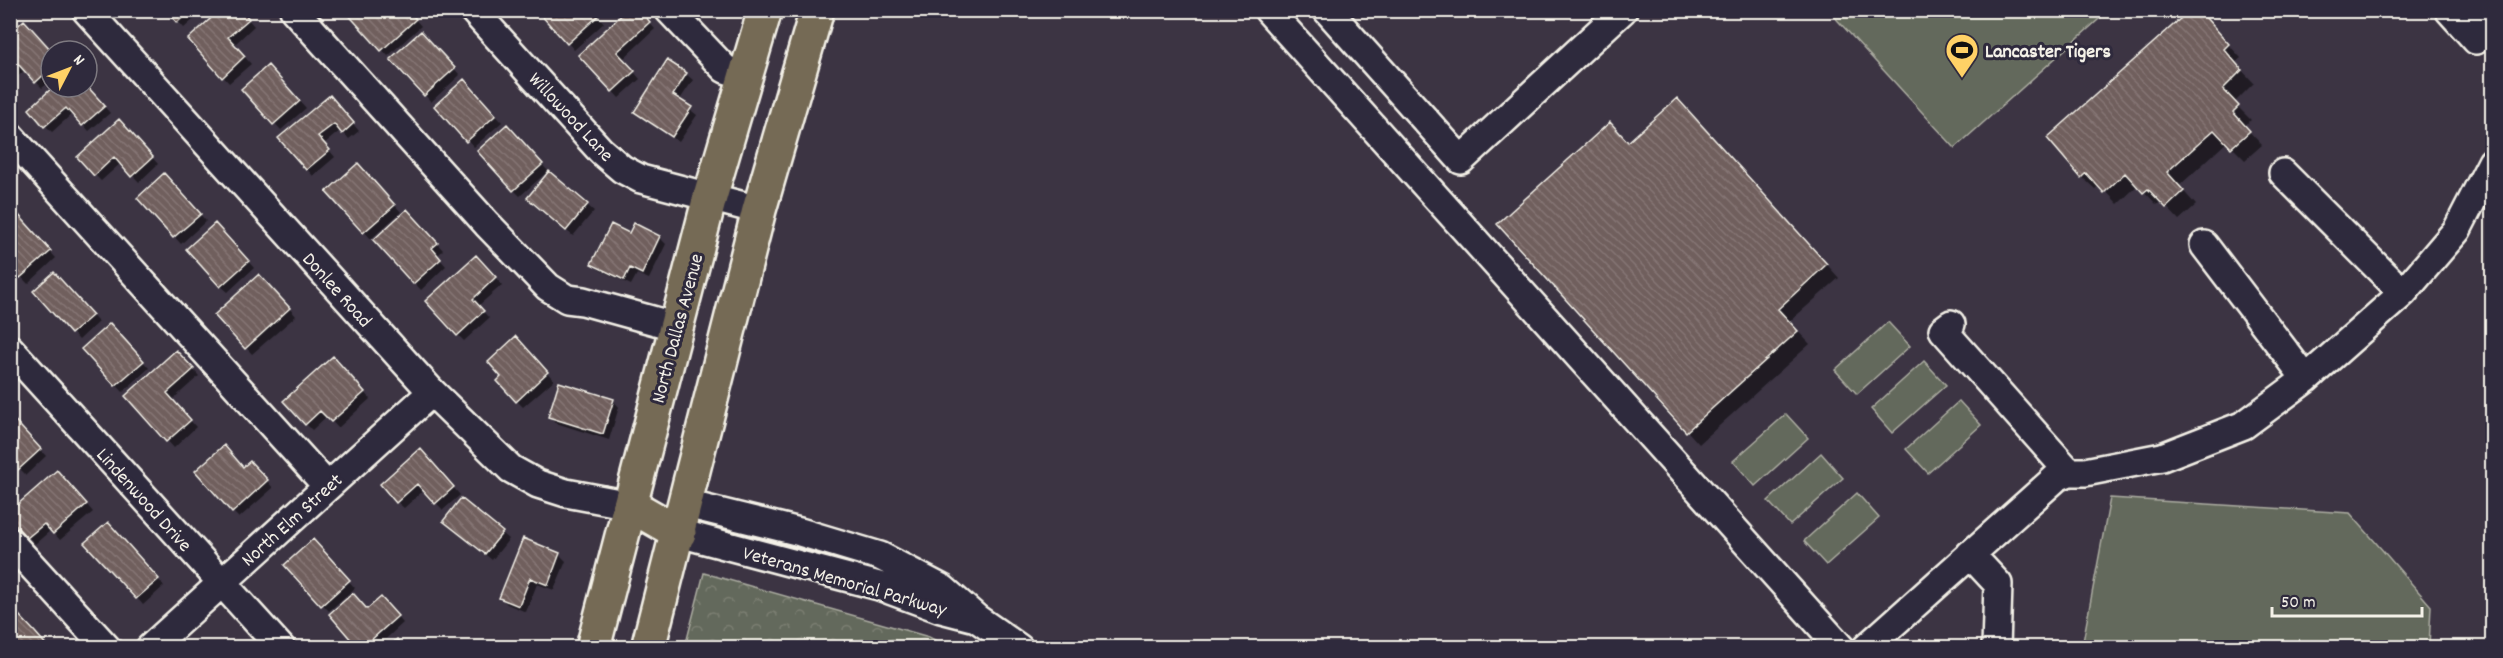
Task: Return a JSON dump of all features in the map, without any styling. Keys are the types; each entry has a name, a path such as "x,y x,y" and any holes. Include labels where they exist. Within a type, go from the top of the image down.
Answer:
{"main road":[{"name":"North Dallas Avenue","path":"593,648 710,197 765,10"},
{"path":"648,648 759,210 817,10"},
{"path":"630,505 682,518"}],"street":[{"name":"Donlee Road","path":"86,10 432,392 511,469 538,484 566,493 630,505"},
{"path":"294,10 487,224 548,287 567,299 584,301 677,327"},
{"name":"Willowood Lane","path":"474,10 601,151 622,169 641,179 759,210"},
{"path":"669,10 725,69 746,76"},
{"path":"1268,10 1841,648"},
{"path":"1327,10 1461,160 1623,10"},
{"path":"2449,10 2476,40 2483,10"},
{"path":"10,136 327,486"},
{"path":"1870,646 2051,482 2069,472 2085,472 2162,457 2244,425 2306,379 2403,293 2457,230 2493,162"},
{"path":"2283,173 2403,293"},
{"path":"2204,245 2306,379"},
{"path":"1951,324 1943,330 1992,377 2036,425 2069,472"},
{"name":"Lindenwood Drive","path":"10,349 281,648"},
{"name":"North Elm Street","path":"150,648 432,392"},
{"name":"Veterans Memorial Parkway","path":"682,518 800,532 880,556 943,589 976,618 1019,648"},
{"path":"10,542 107,648"},
{"path":"1970,554 1998,584 1996,648"}],"green space":[{"name":"Lancaster Tigers","path":"1829,11 2108,11 1955,148"},
{"path":"1888,322 1910,346 1857,394 1835,370"},
{"path":"1924,361 1946,385 1892,433 1871,409"},
{"path":"1959,401 1981,425 1928,473 1906,449"},
{"path":"1786,414 1808,438 1755,486 1733,461"},
{"path":"1821,453 1843,478 1790,525 1768,501"},
{"path":"1857,493 1879,518 1826,565 1804,541"},
{"path":"2110,498 2350,513 2431,606 2429,647 2082,647"},
{"path":"704,573 929,637 948,647 685,647"}],"building":[{"path":"166,10 190,10 177,23"},
{"path":"220,10 242,10 249,19 228,37 245,56 222,78 188,39"},
{"path":"408,10 416,19 381,51 345,11"},
{"path":"544,10 594,10 599,15 567,44 540,14"},
{"path":"627,10 640,10 650,22 617,52 635,71 612,92 578,55"},
{"path":"2190,10 2199,10 2229,44 2224,49 2242,70 2223,89 2239,106 2233,112 2250,131 2231,148 2214,130 2167,172 2184,191 2166,208 2148,189 2143,193 2125,173 2104,193 2086,173 2081,178 2047,138"},
{"path":"24,20 41,39 39,39 39,79 35,83 18,64 10,71 10,33"},
{"path":"421,31 455,68 424,96 390,59"},
{"path":"667,60 687,73 673,95 692,107 672,137 634,112"},
{"path":"268,65 300,101 273,125 241,89"},
{"path":"464,79 496,115 466,142 434,106"},
{"path":"330,95 354,123 342,134 334,124 318,136 330,150 306,170 278,138"},
{"path":"1677,98 1827,264 1778,309 1798,331 1686,432 1497,224 1610,122 1628,142"},
{"path":"40,99 99,99 105,106 82,126 66,108 44,127 29,109"},
{"path":"119,119 153,157 131,177 114,157 94,176 77,157"},
{"path":"507,124 543,164 513,191 477,151"},
{"path":"358,163 395,205 363,233 326,192"},
{"path":"549,171 588,204 566,231 527,198"},
{"path":"164,173 201,214 173,238 137,198"},
{"path":"407,209 438,243 432,248 441,259 413,284 373,240"},
{"path":"17,213 51,251 20,278 10,268 10,219"},
{"path":"215,223 249,261 220,287 186,249"},
{"path":"634,223 660,236 642,274 630,268 624,280 591,264 611,224 629,233"},
{"path":"476,255 496,277 473,299 484,311 457,336 425,301"},
{"path":"54,272 93,315 71,334 33,291"},
{"path":"259,274 290,308 245,349 214,315"},
{"path":"110,323 144,361 115,386 81,349"},
{"path":"516,336 548,372 516,402 497,381 501,377 488,362"},
{"path":"176,350 194,369 167,393 191,420 166,442 125,396"},
{"path":"333,356 365,392 331,422 320,411 305,425 283,401"},
{"path":"559,382 614,399 603,434 548,417"},
{"path":"10,415 41,449 18,470 10,461"},
{"path":"224,445 243,467 250,461 268,480 232,513 195,471"},
{"path":"420,448 454,487 435,504 417,484 396,503 380,484"},
{"path":"57,470 87,504 53,534 44,524 27,538 10,519 10,511"},
{"path":"461,498 503,532 485,554 443,521"},
{"path":"108,522 159,579 136,599 84,543"},
{"path":"523,538 560,553 548,585 530,578 519,606 499,598"},
{"path":"313,539 350,580 321,606 284,565"},
{"path":"353,593 367,609 381,597 398,616 362,648 358,648 329,614"},
{"path":"18,614 49,648 10,648 10,621"},
{"path":"397,639 404,648 387,648"}],"place":[{"name":"Lancaster Tigers","path":"1962,79"}]}
